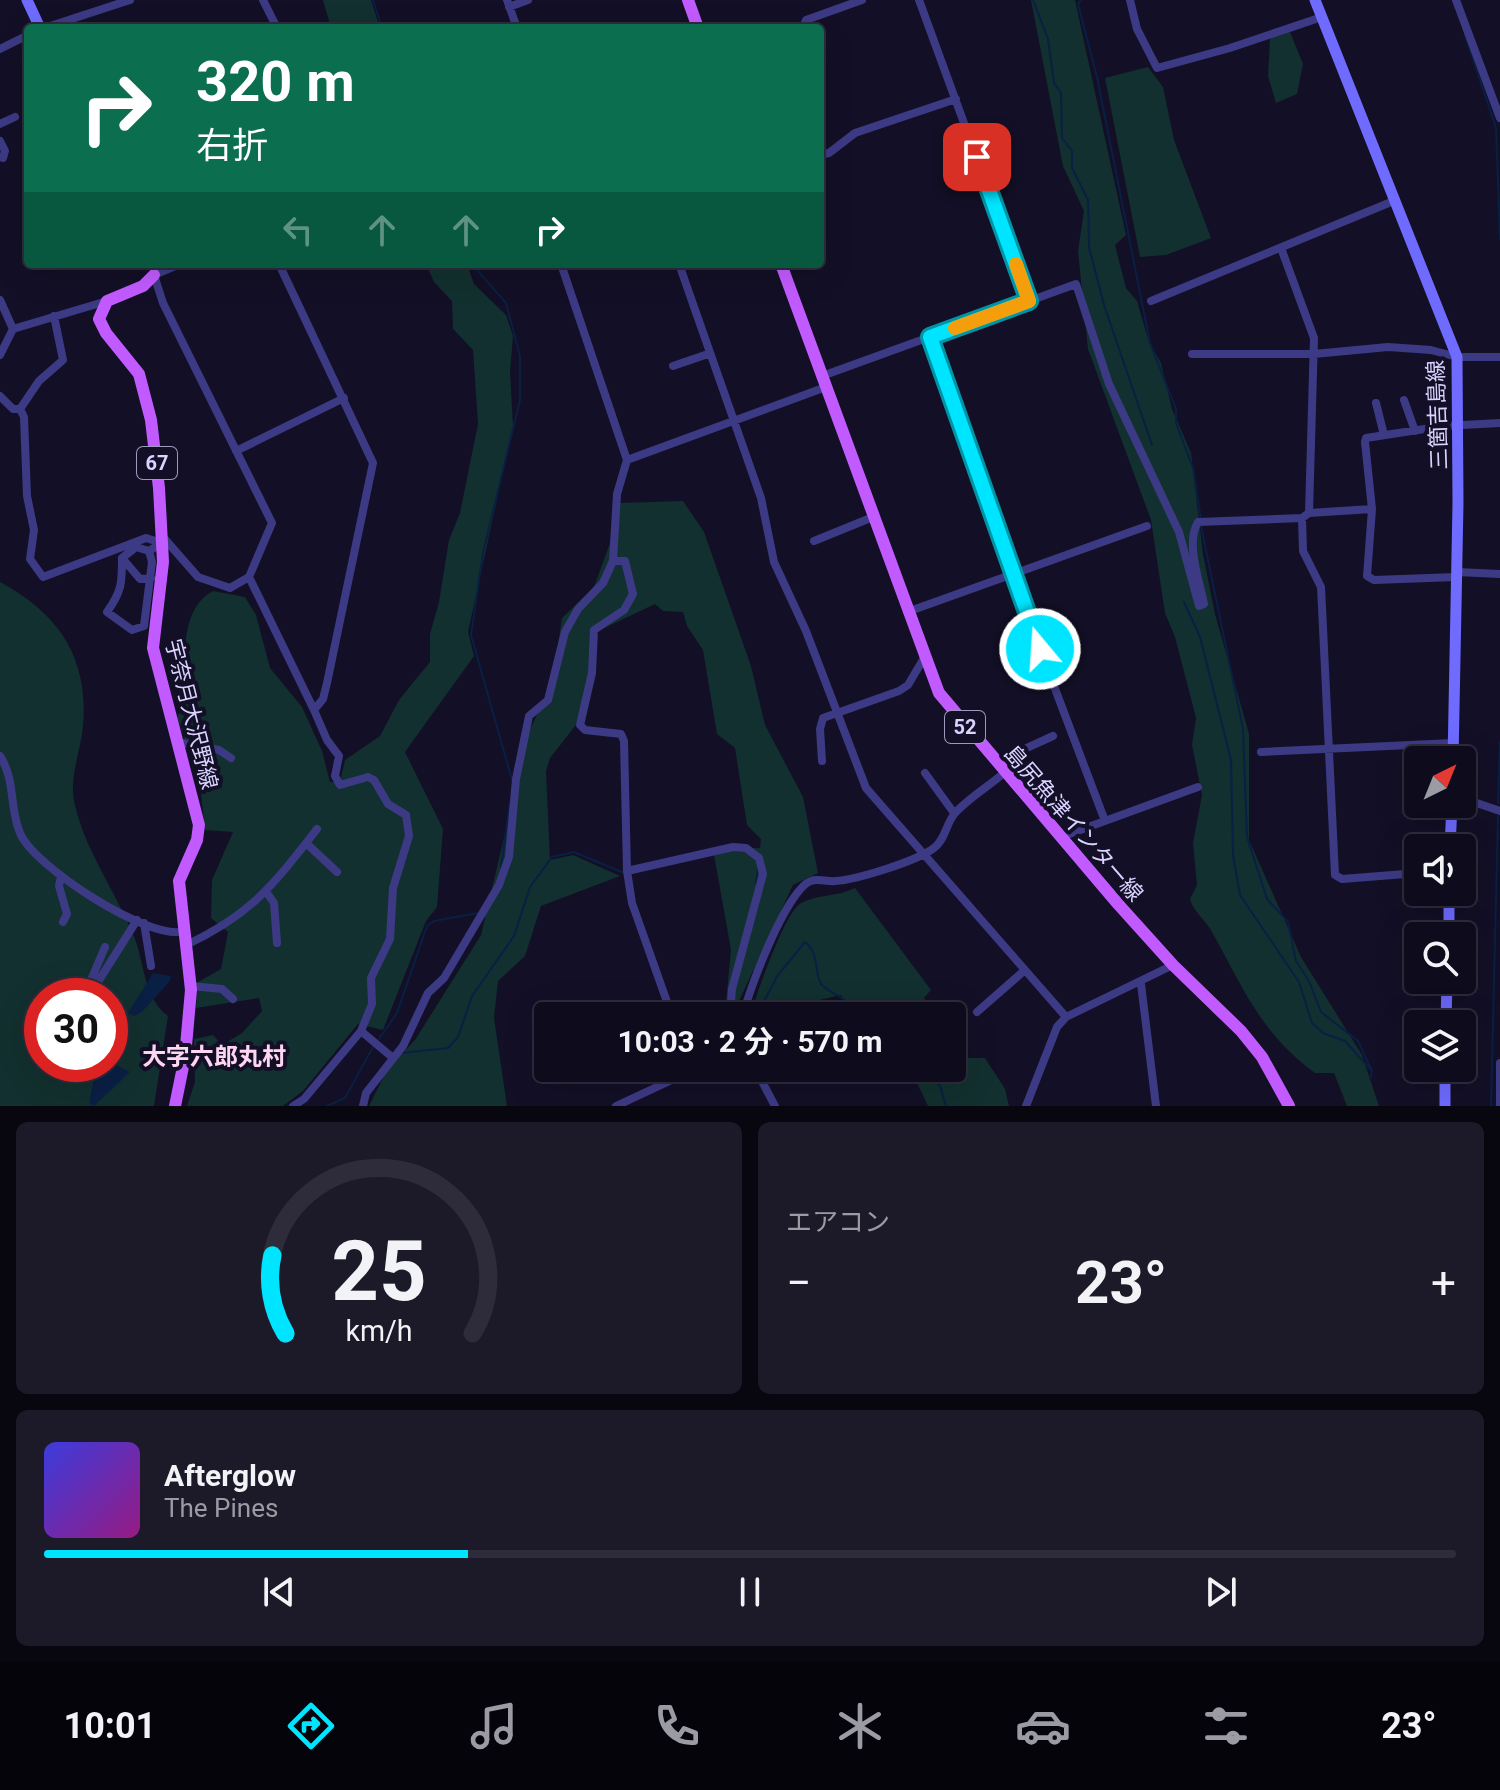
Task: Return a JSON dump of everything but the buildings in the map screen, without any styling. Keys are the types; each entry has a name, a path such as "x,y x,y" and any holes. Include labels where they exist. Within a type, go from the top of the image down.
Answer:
{"main road":[{"path":"27,0 40,24"},
{"path":"688,0 697,24"},
{"name":"三箇吉島線","path":"1315,0 1457,357 1459,425 1453,743"},
{"name":"島尻魚津インター線","path":"782,268 924,658 946,704 1173,965 1241,1031 1262,1057 1289,1106"},
{"path":"107,301 143,286 151,269"},
{"name":"宇奈月大沢野線","path":"107,301 100,310 101,325 128,356 145,393 156,447 162,540 153,648 199,825 197,840 179,881 191,986 185,1057 175,1106"},
{"path":"1445,1082 1445,1106"}],"street":[{"path":"55,24 130,0"},
{"path":"263,0 275,24"},
{"path":"516,24 508,4 528,0"},
{"path":"804,24 806,20 862,0"},
{"path":"919,0 1029,301"},
{"path":"1130,0 1137,29 1157,68 1322,17"},
{"path":"1456,0 1500,118"},
{"path":"0,49 24,37"},
{"path":"824,154 855,133 956,99"},
{"path":"0,124 15,117"},
{"path":"0,141 5,151 3,158"},
{"path":"1151,301 1396,200"},
{"path":"1281,248 1309,321 1314,354 1303,551 1321,587 1335,875 1342,879 1404,874"},
{"path":"281,268 373,463 327,683 323,699 314,710"},
{"path":"363,1106 366,1093 403,1046 428,993 444,978 481,921 506,871 516,779 529,716 548,700 565,632 578,609 603,583 613,561 617,494 627,460 562,268"},
{"path":"680,268 761,498 774,562 866,788 1066,1017"},
{"path":"20,409 24,417 27,496 34,530 30,559 37,573 43,577 146,538 162,540 198,577 230,588 249,577 272,523 163,303 151,269"},
{"path":"627,460 733,421 930,337 1076,284 1109,384 1179,532 1190,584 1199,606 1204,604 1195,555 1194,527 1198,522 1372,509"},
{"path":"0,300 13,329"},
{"path":"0,355 13,329 107,301"},
{"path":"20,409 39,381 63,360 54,316"},
{"path":"930,337 1105,821"},
{"path":"1192,354 1314,354 1388,347 1457,357 1500,357"},
{"path":"673,366 708,354"},
{"path":"0,396 13,409 20,409"},
{"path":"236,451 344,398"},
{"path":"1404,400 1415,431"},
{"path":"1376,403 1384,435"},
{"path":"1499,574 1374,580 1367,576 1372,509 1365,442 1366,438 1384,435 1500,423"},
{"path":"814,541 873,517"},
{"path":"907,612 1147,526"},
{"path":"149,551 162,540"},
{"path":"122,558 136,547 149,551"},
{"path":"122,558 124,573 119,597 107,612 132,630 144,626 151,578 149,551"},
{"path":"122,558 140,579 151,578"},
{"path":"613,561 625,561 633,594 624,610 594,630 592,673 580,725 585,730 621,734 624,741 627,871 632,903 667,1002"},
{"path":"249,577 327,740 339,756 335,776 340,785 368,777 374,780 388,804 406,815 409,824 409,836 393,888 390,939 371,978 372,1004 361,1031 304,1099 293,1106"},
{"path":"822,761 821,722 836,712 899,691 908,685 924,658"},
{"path":"995,762 1053,736"},
{"path":"177,742 219,750 231,758"},
{"path":"1261,752 1453,743"},
{"path":"0,756 13,784 20,834 40,859 61,876 140,922 165,933 184,931"},
{"path":"925,773 954,813"},
{"path":"746,1002 778,922 788,902 804,885 811,880 854,878 934,848 945,835 954,813 1004,773"},
{"path":"1061,837 1198,787"},
{"path":"1476,803 1500,811"},
{"path":"186,945 217,931 267,893 317,829"},
{"path":"306,843 337,872"},
{"path":"627,871 733,847 746,848 759,858 763,874 731,1002"},
{"path":"61,876 59,886 67,914 63,922"},
{"path":"267,893 274,903 277,943"},
{"path":"105,947 91,980 96,985 140,922"},
{"path":"140,922 151,966"},
{"path":"1026,1106 1057,1027 1066,1017 1141,984 1173,965"},
{"path":"977,1012 1025,970"},
{"path":"1141,984 1156,1106"},
{"path":"191,986 222,989 233,999"},
{"path":"361,1031 393,1058"},
{"path":"1500,1063 1500,1106"},
{"path":"616,1106 666,1082"},
{"path":"762,1082 775,1106"}],"green space":[{"path":"323,0 371,0 379,24 330,24"},
{"path":"1031,0 1075,0 1126,235 1115,245 1126,288 1137,301 1149,342 1161,363 1172,409 1191,453 1203,554 1215,614 1249,734 1249,840 1301,957 1362,1055 1379,1106 1347,1106 1334,1073 1315,1073 1280,1042 1255,1010 1190,899 1197,885 1193,843 1202,795 1192,745 1196,718 1175,637 1165,613 1151,520 1088,349 1078,251 1084,211 1063,166"},
{"path":"1290,32 1303,64 1297,94 1276,103 1268,76 1270,38"},
{"path":"1148,67 1163,87 1174,140 1211,238 1166,255 1140,257 1105,78"},
{"path":"428,268 468,268 474,284 506,315 513,336 510,372 513,426 468,632 474,656 405,752 443,829 437,907 426,921 383,1030 358,1024 303,1091 283,1106 187,1106 195,1082 194,1039 213,1035 222,1045 242,1033 262,1011 259,998 196,1008 198,982 221,969 228,932 211,918 212,880 233,832 205,830 201,793 209,782 209,772 192,761 177,717 183,700 182,669 188,625 197,606 213,591 245,597 256,615 270,668 302,707 322,751 330,782 340,782 345,760 380,736 399,700 430,662 430,634 439,602 449,540 460,513 478,424 473,350 453,329 452,301 434,282"},
{"path":"683,501 704,532 751,666 765,725 803,797 818,873 793,885 739,1001 726,1002 731,950 713,849 760,848 761,839 747,825 735,748 717,734 703,650 687,626 683,612 663,611 655,604 598,631 579,721 550,758 546,771 550,860 573,855 620,876 541,906 525,956 498,981 494,1018 507,1106 369,1106 388,1068 415,1040 481,935 529,732 553,680 562,618 594,587 617,524 619,503"},
{"path":"0,582 20,594 53,623 75,658 84,701 73,785 75,805 86,840 135,939 154,1001 168,1016 154,1106 0,1106"},
{"path":"855,888 931,990 924,998 927,1002 844,1002 841,995 811,1002 754,1002 794,909 807,900"},
{"path":"966,1057 985,1058 1005,1089 1009,1106 928,1106 917,1082 966,1082"}],"water":[{"path":"153,973 171,976 143,1011 134,1016 128,1013"},
{"path":"93,1082 119,1082 94,1106 89,1103"}],"waterway":[{"path":"373,0 381,24"},
{"path":"1033,0 1048,39 1054,83 1061,93 1062,138 1072,151 1072,168 1088,200 1089,247 1104,305 1152,445"},
{"path":"1081,0 1078,4 1097,77 1150,343 1176,409 1176,423 1193,468 1201,520"},
{"path":"1465,35 1496,128 1500,239"},
{"path":"475,268 506,303 520,356 520,400 483,553 471,635 512,780"},
{"path":"1201,526 1243,729 1247,837 1267,899 1288,922 1296,961 1309,981 1321,1012 1358,1041 1372,1071 1370,1079"},
{"path":"1184,602 1200,637 1231,760 1233,855 1240,895 1299,982 1312,1023 1323,1033 1345,1041 1371,1070"},
{"path":"1498,803 1500,742"},
{"path":"501,867 510,802"},
{"path":"1491,1106 1498,816"},
{"path":"401,1053 448,1048 458,1037 472,996 514,936 530,887 552,857 574,852 624,873"},
{"path":"756,883 758,869"},
{"path":"377,1042 397,1013 427,926 434,921 478,913"},
{"path":"764,1002 778,975 805,942 815,957 821,984 847,1002"},
{"path":"327,1106 345,1098 373,1047"},
{"path":"936,1082 946,1106"}],"slow traffic":[{"path":"955,328 1029,301 1016,264"}],"district":[{"name":"大字六郎丸村","path":"214,1057"}],"route":[{"path":"977,157 1029,301 930,337 1040,649"}]}
